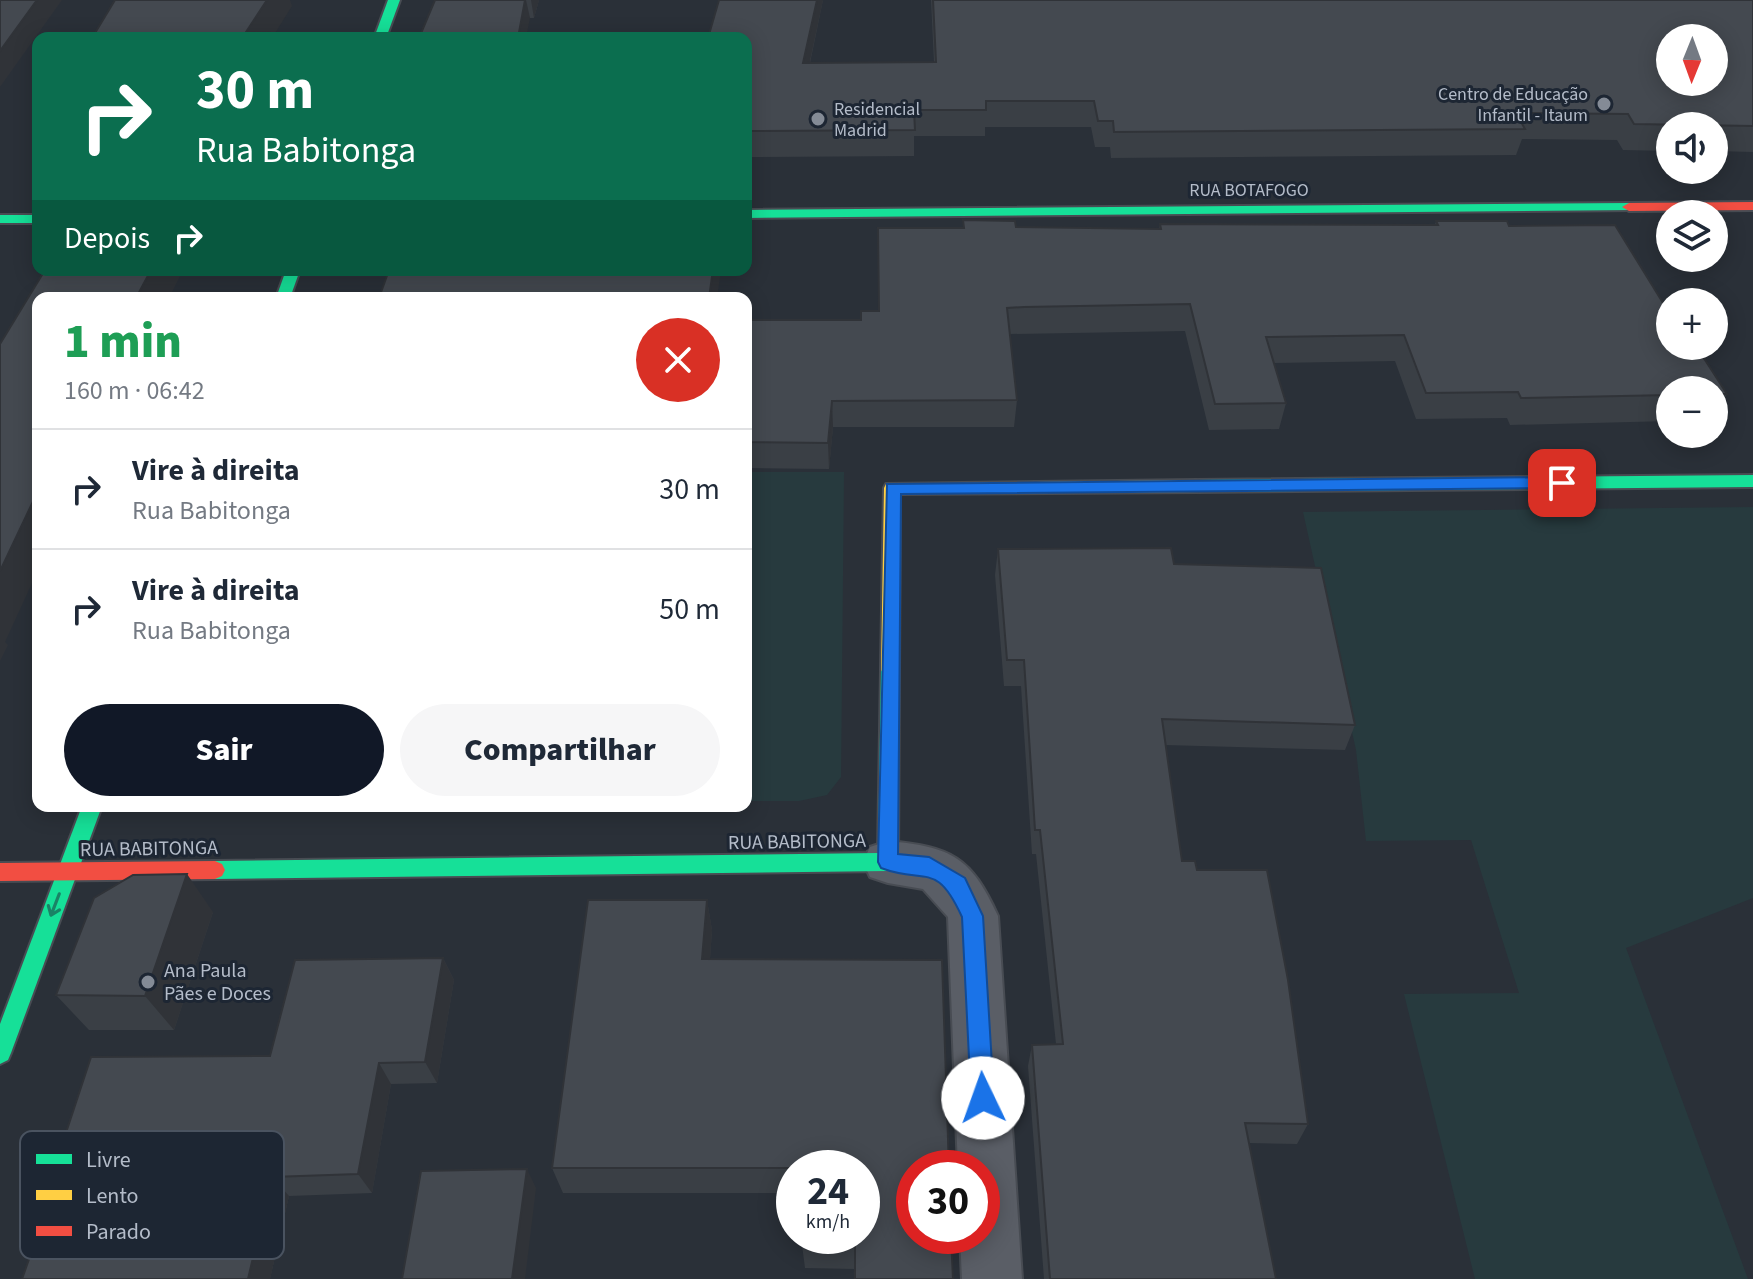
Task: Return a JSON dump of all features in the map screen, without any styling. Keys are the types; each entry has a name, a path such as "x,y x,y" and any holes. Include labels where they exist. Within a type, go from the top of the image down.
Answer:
{"street":[{"path":"382,32 394,0"},
{"name":"RUA BOTAFOGO","path":"752,214 1753,206"},
{"path":"0,219 32,219"},
{"name":"RUA BABITONGA","path":"0,872 888,862 892,488 1753,481"},
{"path":"0,1053 90,812"},
{"path":"888,862 929,866 957,884 973,916 992,1279"}],"green space":[{"path":"752,472 844,472 841,777 827,795 799,801 752,801"},
{"path":"1753,507 1753,898 1626,948 1748,1279 1475,1279 1404,994 1519,993 1471,840 1366,841 1356,750 1303,512"}],"building":[{"path":"0,0 37,0 0,51"},
{"path":"115,0 267,0 246,32 96,32"},
{"path":"435,0 525,0 519,32 422,32"},
{"path":"719,0 817,0 803,63 936,62 933,0 1753,0 1753,126 1728,126 1728,112 1656,112 1656,124 1634,124 1628,114 1516,113 1525,129 1114,132 1113,121 1098,121 1094,101 986,101 986,110 914,110 915,130 752,131 752,32 710,32"},
{"path":"963,220 1015,221 1016,227 1161,229 1160,224 1438,225 1436,221 1507,221 1509,226 1615,225 1656,292 1656,360 1705,360 1715,376 1656,376 1656,395 1521,398 1518,392 1426,393 1404,335 1266,337 1286,403 1215,404 1190,304 1007,308 1017,400 832,401 828,443 752,442 752,320 861,320 861,311 879,311 878,228 964,228"},
{"path":"41,276 148,276 139,292 32,292 32,504 0,571 0,344"},
{"path":"387,276 712,276 710,292 381,292"},
{"path":"1171,548 1174,564 1321,568 1355,725 1162,719 1182,861 1195,861 1197,870 1267,870 1288,980 1308,1124 1245,1123 1276,1279 1050,1279 1032,1045 1063,1044 1040,830 1035,830 1024,660 1007,660 998,549"},
{"path":"187,874 145,996 56,995 94,898 133,875"},
{"path":"588,900 707,900 702,959 942,960 948,1150 896,1150 896,1254 952,1254 953,1279 855,1279 855,1254 880,1254 880,1150 776,1150 776,1168 552,1168"},
{"path":"443,958 425,1062 379,1063 358,1174 284,1177 284,1131 67,1131 91,1057 270,1056 295,960"},
{"path":"527,1169 512,1279 402,1279 421,1171"},
{"path":"29,1259 253,1259 248,1279 22,1279"}],"traffic: fast":[{"path":"382,32 394,0"},
{"path":"752,214 1629,207"},
{"path":"0,219 32,219"},
{"path":"285,292 291,276"},
{"path":"1197,486 1753,481"},
{"path":"215,870 888,862 890,670"},
{"path":"0,1053 90,812"}],"traffic: slow":[{"path":"890,670 892,488 1197,486"}],"traffic: jam":[{"path":"1629,207 1753,206"},
{"path":"0,872 215,870"}],"place":[{"name":"Centro de Educação Infantil - Itaum","path":"1604,104"},
{"name":"Residencial Madrid","path":"818,119"},
{"name":"Ana Paula Pães e Doces","path":"148,982"}],"route":[{"path":"983,1098 973,916 957,884 929,866 888,862 892,488 1562,483"}]}
